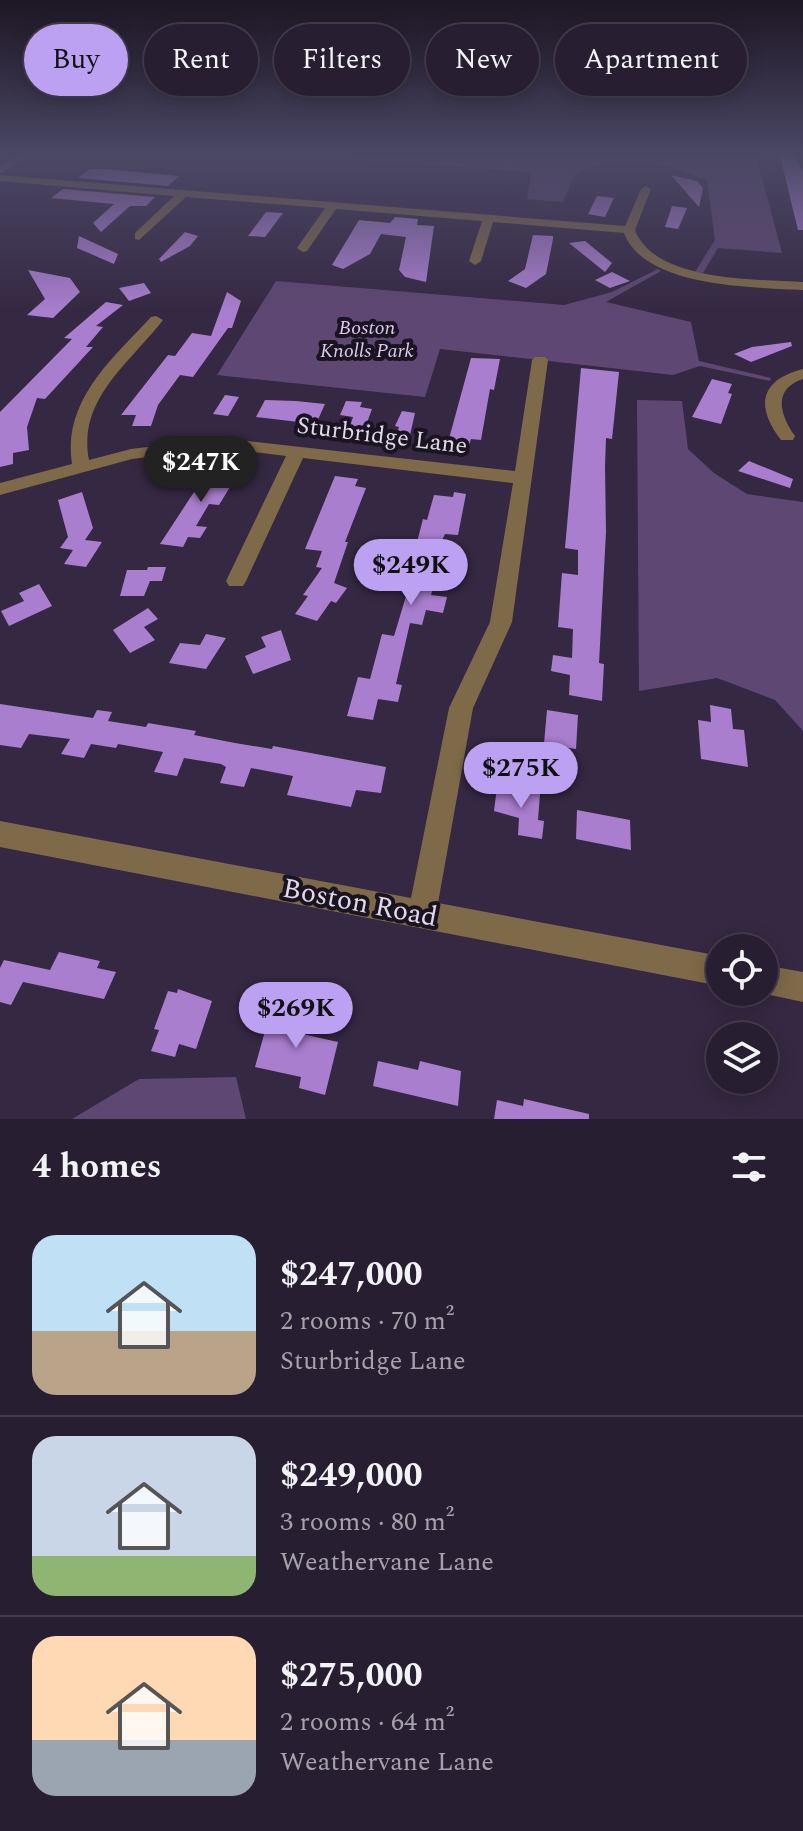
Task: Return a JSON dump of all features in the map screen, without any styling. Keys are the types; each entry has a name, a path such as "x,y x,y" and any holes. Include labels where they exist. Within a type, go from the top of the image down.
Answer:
{"street":[{"path":"139,236 167,208"},
{"path":"303,248 331,208"},
{"path":"372,208 629,230"},
{"path":"638,208 629,230 631,241 643,254 675,269 715,278 803,286"},
{"path":"475,261 489,218"},
{"path":"81,467 75,437 82,410 156,320"},
{"path":"422,915 461,708 469,684 492,646 501,622 540,360"},
{"path":"787,436 774,418 775,393 782,382 803,374"},
{"name":"Sturbridge Lane","path":"0,489 131,454 193,444 249,444 523,478"},
{"path":"236,581 298,450"},
{"name":"Boston Road","path":"0,834 706,968"},
{"path":"778,983 803,987"}],"green space":[{"path":"711,208 770,208 782,253 718,248 703,273 695,272 715,240"},
{"name":"Boston Knolls Park","path":"658,269 661,271 606,302 691,322 699,361 771,378 770,381 700,366 673,375 440,349 425,397 217,375 276,281 564,305 612,292"},
{"path":"637,400 682,401 688,449 714,473 747,494 803,502 803,731 775,700 717,678 639,691"},
{"path":"236,1077 246,1119 72,1119 139,1079"}],"building":[{"path":"109,208 128,208 101,232 93,223"},
{"path":"591,208 609,208 605,217 588,214"},
{"path":"671,208 687,208 678,229 665,227"},
{"path":"793,208 803,208 803,230 798,230"},
{"path":"266,212 283,213 265,237 248,236"},
{"path":"395,217 418,219 417,225 434,226 426,282 405,277 399,270 406,237 381,234 370,254 343,269 332,265 359,220 390,223"},
{"path":"185,232 198,236 190,246 161,262 159,259"},
{"path":"533,235 553,236 553,239 546,274 526,288 508,281 525,269"},
{"path":"79,236 118,254 114,264 77,248"},
{"path":"585,241 612,263 605,272 569,243"},
{"path":"28,270 70,278 80,292 53,318 27,315 45,299"},
{"path":"612,272 630,281 610,288 595,280"},
{"path":"144,283 151,293 129,301 119,288"},
{"path":"227,292 241,301 232,328 228,328 193,377 180,375 158,405 151,426 132,426 136,415 121,415 168,355 175,356 192,333 211,336"},
{"path":"106,302 123,305 96,326 103,327 86,347 93,347 45,399 37,398 27,427 29,450 13,453 13,464 0,467 0,412 72,339 64,338"},
{"path":"791,342 792,346 751,362 734,354 752,347"},
{"path":"471,358 500,359 494,390 490,389 481,440 471,439 468,449 447,446"},
{"path":"581,368 619,372 612,439 606,438 606,532 599,663 604,664 602,701 569,695 570,675 551,671 553,655 572,658 573,629 558,627 562,573 578,575 578,550 565,548"},
{"path":"712,379 732,384 728,393 732,394 721,424 692,417"},
{"path":"225,395 239,397 228,416 213,414"},
{"path":"265,400 325,404 316,424 256,417"},
{"path":"346,401 362,402 360,407 372,409 365,428 350,426 353,417 340,415"},
{"path":"402,411 415,413 410,435 397,433 399,427 395,426"},
{"path":"749,461 793,479 790,488 738,471"},
{"path":"213,463 241,469 219,505 209,504 196,526 207,527 200,538 188,537 183,547 160,544"},
{"path":"335,476 358,479 355,486 366,488 345,542 348,542 334,583 347,588 336,603 331,601 317,621 295,614 308,596 303,595 322,568 316,567 322,551 305,549"},
{"path":"82,492 93,528 85,540 102,542 86,567 64,564 73,550 60,548 68,537 58,500"},
{"path":"454,492 466,494 458,535 445,534 434,557 456,560 453,572 438,570 431,595 447,597 443,613 426,610 422,625 410,623 396,684 402,685 398,702 378,699 373,720 347,716 358,677 370,679 382,634 394,636 422,543 417,542 423,519 427,520 434,495 453,497"},
{"path":"148,567 166,567 162,581 150,581 144,596 120,596 127,570 147,570"},
{"path":"39,584 52,606 9,626 1,611 24,601 19,593"},
{"path":"148,608 158,619 144,627 155,640 130,653 113,630"},
{"path":"281,630 291,660 253,674 245,656 266,647 261,637"},
{"path":"206,634 226,638 206,669 169,663 180,643 200,645"},
{"path":"0,704 93,718 97,710 112,712 108,721 146,727 148,723 196,731 194,735 235,743 272,749 273,746 386,767 381,793 356,790 351,807 287,795 293,776 251,768 244,787 220,783 226,767 221,764 184,758 177,776 154,772 163,752 118,744 116,748 91,744 84,758 61,754 70,739 29,734 21,748 0,745"},
{"path":"710,705 731,709 733,729 744,730 748,767 701,759 698,720 711,722"},
{"path":"547,710 578,715 576,749 544,744"},
{"path":"497,787 540,794 538,820 544,821 542,839 518,835 519,818 494,811"},
{"path":"577,810 630,820 631,850 576,839"},
{"path":"59,952 100,961 97,968 116,972 104,999 23,982 11,1005 0,1002 0,968 4,960 50,970"},
{"path":"178,989 212,1001 196,1049 179,1044 175,1057 151,1051 159,1030 154,1029 168,991 177,993"},
{"path":"273,1002 292,1006 290,1014 306,1018 302,1034 338,1042 325,1095 299,1088 301,1077 255,1067"},
{"path":"378,1061 418,1070 420,1061 461,1071 458,1106 373,1086"},
{"path":"524,1099 589,1114 589,1119 494,1119 497,1100 523,1106"}]}
